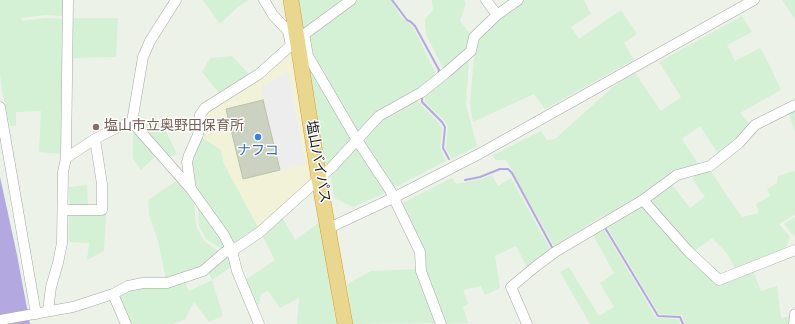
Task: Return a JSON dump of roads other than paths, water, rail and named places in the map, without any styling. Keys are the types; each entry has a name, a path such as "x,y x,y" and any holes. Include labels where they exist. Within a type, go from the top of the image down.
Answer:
{"highway":[{"name":"塩山バイパス","path":"291,0 319,178 345,324"}],"street":[{"path":"48,311 51,287 62,243 63,172 66,158 68,0"},
{"path":"132,122 143,57 150,41 176,0"},
{"path":"264,0 273,15 298,39 357,140 390,190 420,252 421,271 441,324"},
{"path":"191,189 187,162 198,135 200,115 205,108 259,74 298,39 350,0"},
{"path":"486,0 496,15"},
{"path":"0,320 73,307 113,294 128,286 143,283 167,283 203,271 225,252 232,250 260,232 319,178 379,116 422,92 471,51 474,37 496,15 518,0"},
{"path":"329,228 393,198 499,143 754,0"},
{"path":"526,324 511,287 555,252 643,200 677,175 710,166 739,143 755,125 795,105"},
{"path":"0,107 36,314"},
{"path":"66,158 95,139 116,128 132,122"},
{"path":"132,122 191,189 224,235 232,250 237,272 259,324"},
{"path":"63,210 102,210 102,184 95,139"},
{"path":"643,200 688,251 719,280 795,250"},
{"path":"113,294 126,324"},
{"path":"794,324 795,314"}],"waterway":[{"path":"392,0 407,20 415,26 439,70 438,74"},
{"path":"422,97 422,102 445,127 443,148 449,159"},
{"path":"465,180 480,177 500,169 508,169 512,173 553,249"},
{"path":"604,226 658,316 680,317 683,324"}],"place":[{"name":"塩山市立奥野田保育所","path":"96,127"},
{"name":"ナフコ","path":"258,137"}]}
